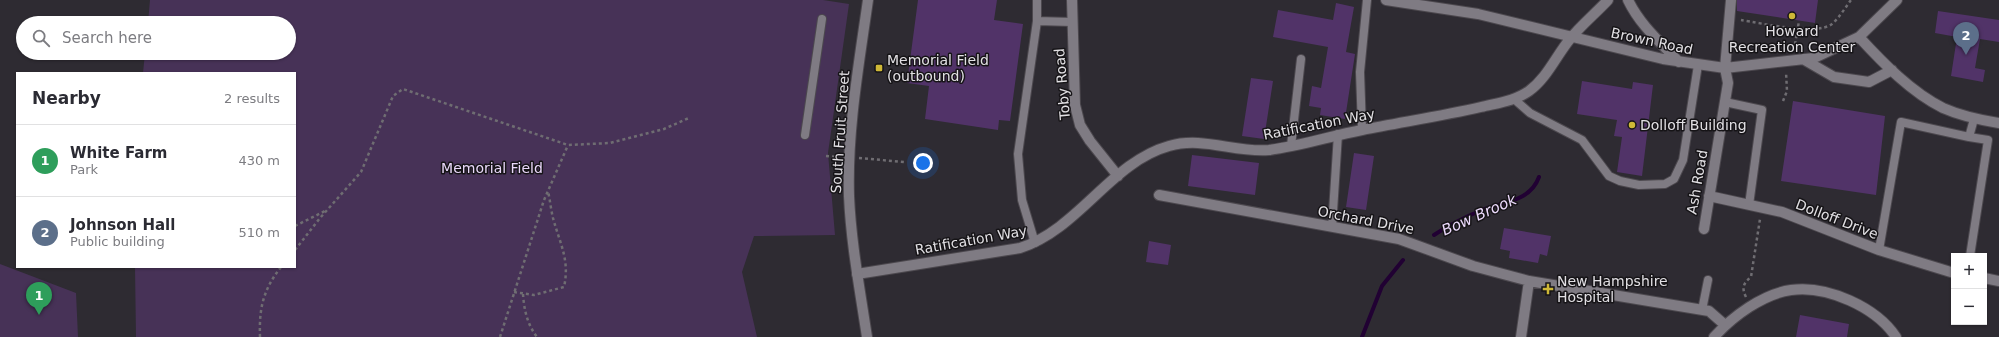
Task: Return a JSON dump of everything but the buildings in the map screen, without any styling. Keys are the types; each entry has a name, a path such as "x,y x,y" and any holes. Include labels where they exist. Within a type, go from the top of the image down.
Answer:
{"street":[{"name":"South Fruit Street","path":"867,337 857,274 849,196 853,107 868,0"},
{"name":"Toby Road","path":"1072,0 1075,105 1080,125 1090,142 1118,176"},
{"name":"Brown Road","path":"1386,0 1478,14 1571,38 1679,62 1725,68 1798,57 1814,58 1859,37 1897,0"},
{"name":"Ratification Way","path":"857,274 1020,248 1035,243 1061,227 1118,176 1152,153 1169,146 1189,142 1268,150 1362,129 1451,114 1514,99 1528,92 1541,81 1571,38 1608,0"},
{"path":"1628,0 1647,30 1679,62"},
{"name":"Ash Road","path":"1704,229 1728,83 1725,68 1731,0"},
{"path":"1859,37 1892,70 1943,108 1974,119 1999,123"},
{"path":"1798,57 1834,77 1869,82 1892,70"},
{"name":"Orchard Drive","path":"1160,195 1399,239 1474,266 1529,281 1709,311 1725,325"},
{"name":"Dolloff Drive","path":"1709,196 1782,212 1879,250 1951,271"},
{"path":"1987,279 1999,281"},
{"path":"1521,337 1529,281"},
{"path":"1714,337 1725,325 1750,306 1762,300 1792,290 1823,291 1848,299 1875,314 1896,337"}],"lane":[{"path":"1035,243 1022,200 1018,154 1037,21 1037,0"},
{"path":"1362,129 1360,72 1367,0"},
{"path":"806,135 822,19"},
{"path":"1037,21 1072,22"},
{"path":"1291,146 1301,59"},
{"path":"1514,99 1530,113 1582,140 1609,176 1620,181 1639,185 1665,184 1674,179 1683,160 1691,120 1698,65"},
{"path":"1725,102 1762,110 1749,205"},
{"path":"1969,136 1974,119"},
{"path":"1879,250 1901,122 1988,140 1970,253"},
{"path":"1332,227 1338,134"},
{"path":"1702,310 1708,280"}],"path":[{"path":"1729,18 1816,30 1832,24 1851,0"},
{"path":"1798,57 1799,21"},
{"path":"1783,102 1787,91 1786,72"},
{"path":"296,249 327,210 361,172 393,96 403,89 568,146 610,143 664,129 690,118"},
{"path":"500,337 548,190 568,146"},
{"path":"883,159 904,162"},
{"path":"514,292 534,295 564,287 567,275 566,256 553,217 548,190"},
{"path":"296,226 327,210"},
{"path":"1750,306 1743,287 1745,282 1752,277 1760,216"},
{"path":"260,337 259,317 265,291 281,268"},
{"path":"523,294 524,308 531,329 537,337"}],"green space":[{"name":"Memorial Field","path":"150,0 823,0 849,4 828,153 835,235 754,236 742,272 757,337 136,337 135,268 296,268 296,72 143,72 144,60 296,60 296,16 149,16"},
{"path":"0,264 76,293 78,337 0,337"}],"waterway":[{"name":"Bow Brook","path":"1434,235 1463,218 1490,207 1515,200 1529,192 1539,177"},
{"name":"Bow Brook","path":"1362,337 1382,286 1403,260"}],"place":[{"name":"Howard Recreation Center","path":"1792,16"},
{"name":"Johnson Hall","path":"1966,55"},
{"name":"Memorial Field (outbound)","path":"879,68"},
{"name":"Dolloff Building","path":"1632,125"},
{"name":"New Hampshire Hospital","path":"1548,289"},
{"name":"White Farm","path":"39,315"}]}
